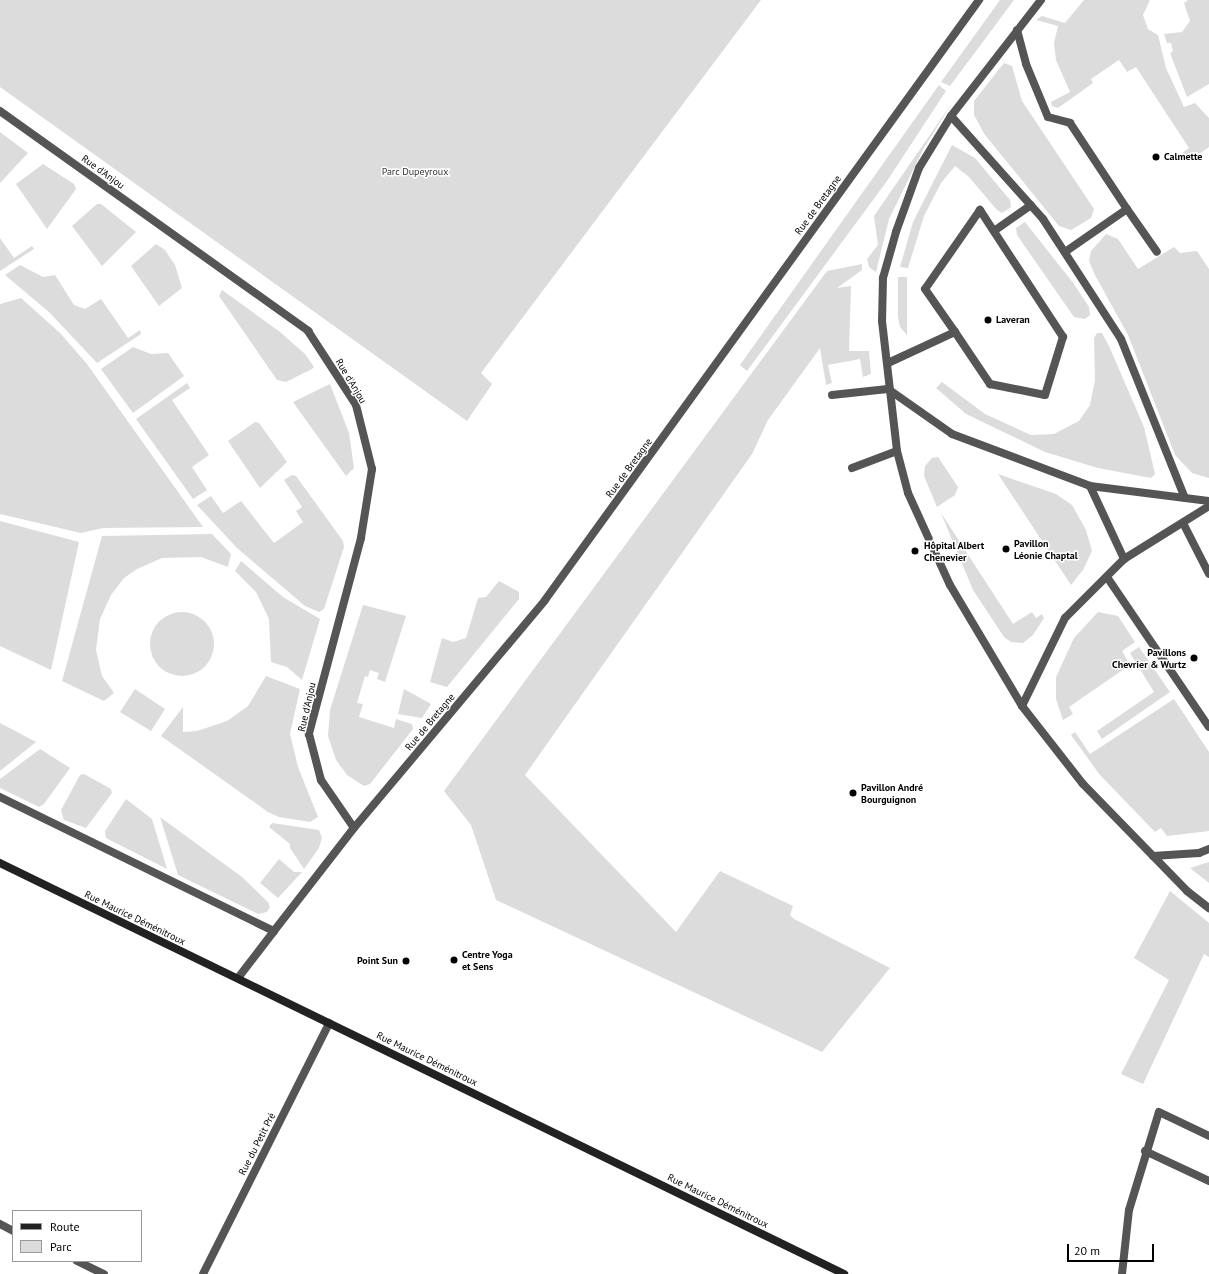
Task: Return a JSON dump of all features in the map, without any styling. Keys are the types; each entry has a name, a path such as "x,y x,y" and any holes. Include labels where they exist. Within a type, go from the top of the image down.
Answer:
{"street":[{"name":"Rue de Bretagne","path":"238,978 354,828 546,600 979,0"},
{"path":"1041,0 951,116 919,168 883,278 882,321 888,363 888,389 897,451 908,493 950,585 1022,706 1083,784 1187,891 1209,908"},
{"path":"1017,30 1026,64 1048,117 1070,123 1157,252"},
{"name":"Rue d'Anjou","path":"0,111 308,331 356,405 372,469 361,538 309,734 320,780 354,828"},
{"path":"951,116 1031,205 1065,252 1121,339 1185,498"},
{"path":"994,231 1031,205"},
{"path":"1065,252 1128,209"},
{"path":"980,210 1063,337 1045,396 990,384 955,332 926,288 980,210"},
{"path":"888,363 955,332"},
{"path":"832,395 888,389 952,434 1090,486 1209,501"},
{"path":"852,468 897,451"},
{"path":"1090,486 1124,559"},
{"path":"1022,706 1065,618 1124,559 1209,506"},
{"path":"1182,523 1209,573"},
{"path":"1107,577 1209,727"},
{"path":"0,797 274,931"},
{"path":"1153,856 1198,853 1209,849"},
{"name":"Rue Maurice Déménitroux","path":"0,863 844,1274"},
{"name":"Rue du Petit Pré","path":"203,1274 329,1023"},
{"path":"1122,1274 1129,1210 1145,1150 1159,1112 1209,1136"},
{"path":"1145,1150 1209,1181"},
{"path":"0,1224 12,1230"},
{"path":"79,1262 104,1274"}],"green space":[{"name":"Parc Dupeyroux","path":"0,0 761,0 481,373 492,384 467,421 0,87"},
{"path":"1000,0 1014,0 950,86 941,82"},
{"path":"1084,0 1150,0 1143,15 1148,29 1158,35 1166,68 1184,107 1195,103 1209,118 1209,147 1188,162 1182,153 1189,148 1136,67 1127,72 1119,60 1091,79 1093,83 1058,108 1052,106 1051,102 1070,92 1056,60 1054,43 1058,26 1036,20 1042,16 1065,23"},
{"path":"1188,0 1209,0 1209,84 1187,97 1170,53 1173,51 1171,43 1167,43 1164,34 1182,32 1190,21 1184,3"},
{"path":"1004,63 1012,66 1022,101 1094,209 1091,218 1071,230 1059,226 985,135 974,115 974,101"},
{"path":"939,85 946,91 887,181 747,371 740,365"},
{"path":"954,100 924,148 889,219 876,272 869,267 867,259 878,245 874,216"},
{"path":"0,132 28,153 0,183"},
{"path":"952,145 975,158 1010,200 1011,207 1002,213 997,210 969,177 955,166 941,183 924,216 908,268 900,267 913,222"},
{"path":"43,164 74,184 76,189 47,229 16,184"},
{"path":"97,204 101,204 136,232 102,266 72,226"},
{"path":"1025,222 1074,284 1089,307 1090,315 1085,319 1074,317 1017,235 1016,228"},
{"path":"1106,234 1118,239 1138,269 1174,247 1180,253 1197,251 1209,269 1209,478 1192,473 1175,455 1128,335 1095,275 1089,261 1091,251"},
{"path":"0,238 14,258 32,246 34,249 0,271"},
{"path":"156,244 165,250 175,265 182,288 159,306 131,266"},
{"path":"862,264 862,270 837,288 851,286 849,351 869,351 871,374 863,377 860,359 828,365 832,383 826,385 820,348 768,420 752,454 525,775 676,932 720,871 793,906 790,915 794,919 890,968 822,1052 496,900 471,825 444,791 827,271"},
{"path":"20,265 43,277 55,275 74,305 85,309 101,299 128,338 140,330 141,334 97,363 49,312 5,275"},
{"path":"898,277 907,277 907,335 900,327 898,317"},
{"path":"222,290 280,332 305,354 314,367 286,382 277,380 219,296"},
{"path":"21,298 60,333 87,364 203,527 103,528 81,533 0,514 0,304"},
{"path":"1097,333 1102,333 1109,346 1144,427 1155,474 1151,478 1098,468 1045,452 966,414 936,388 942,382 985,414 1031,435 1054,434 1079,421 1090,405 1095,380 1094,338"},
{"path":"133,347 151,354 168,353 184,376 133,413 101,369"},
{"path":"187,383 190,388 172,400 209,455 192,467 207,490 193,499 136,419"},
{"path":"330,384 349,433 354,468 346,476 293,402"},
{"path":"255,422 259,423 287,462 260,488 228,441"},
{"path":"938,457 958,487 955,495 937,507 924,476 925,466 932,458"},
{"path":"998,474 1056,494 1072,505 1086,530 1092,551 1083,570 1071,585"},
{"path":"292,475 296,476 343,541 344,547 324,609 319,612 305,606 237,548 197,505 211,496 223,513 241,501 274,543 303,522 296,511 302,507 284,480"},
{"path":"941,513 1013,624 1032,612 1036,618 1042,614 1044,618 1033,635 1023,643 1011,642 1004,637 973,590"},
{"path":"0,521 79,542 51,670 0,646"},
{"path":"212,534 231,554 228,567 201,557 162,558 137,569 124,578 111,595 100,619 96,650 102,676 114,693 104,701 62,681 102,536"},
{"path":"241,561 283,597 320,619 302,680 287,667 271,662 269,619 256,592 235,571"},
{"path":"499,581 519,592 519,599 447,687 430,682 442,638 453,642 466,638 478,598 486,597"},
{"path":"363,605 406,616 385,682 377,679 379,673 370,670 368,677 365,676 357,703 363,704 359,717 394,728 396,719 412,724 413,729 370,784 364,786 347,775 336,760 328,736 330,710"},
{"path":"176,612 188,612 205,621 212,632 214,644 212,656 205,667 188,676 176,676 164,671 155,662 150,650 150,638 155,626 164,617"},
{"path":"1098,612 1118,616 1135,642 1122,651 1130,665 1069,707 1073,714 1063,720 1056,699 1056,677 1074,638"},
{"path":"1139,647 1170,692 1102,739 1097,731 1154,692 1130,653"},
{"path":"266,676 300,689 290,734 298,767 318,817 310,822 279,817 268,812 161,736 183,707 183,732 197,731 227,721 248,706"},
{"path":"135,689 165,709 151,731 120,712"},
{"path":"404,689 431,704 422,718 398,714"},
{"path":"1174,699 1209,752 1209,831 1167,836 1161,828 1155,832 1100,775 1071,735 1075,732 1090,754"},
{"path":"0,723 36,742 0,771"},
{"path":"40,749 70,768 44,804 39,807 0,788 0,779"},
{"path":"84,774 111,789 112,793 86,828 64,820 61,810 80,775"},
{"path":"126,799 152,819 167,869 106,838 105,831"},
{"path":"160,817 242,877 268,902 270,907 267,912 258,914 178,875"},
{"path":"272,823 319,830 322,838 319,848 304,869 290,848 290,844 269,827"},
{"path":"279,859 294,872 302,872 278,898 260,883"},
{"path":"1209,862 1209,883 1190,868"},
{"path":"1170,891 1209,923 1209,957 1204,954 1143,1084 1121,1074 1169,980 1134,958"}],"place":[{"name":"Calmette","path":"1156,157"},
{"name":"Laveran","path":"988,320"},
{"name":"Pavillon Léonie Chaptal","path":"1006,549"},
{"name":"Hôpital Albert Chenevier","path":"915,551"},
{"name":"Pavillons Chevrier & Wurtz","path":"1194,658"},
{"name":"Pavillon André Bourguignon","path":"853,793"},
{"name":"Centre Yoga et Sens","path":"454,960"},
{"name":"Point Sun","path":"406,961"}]}
